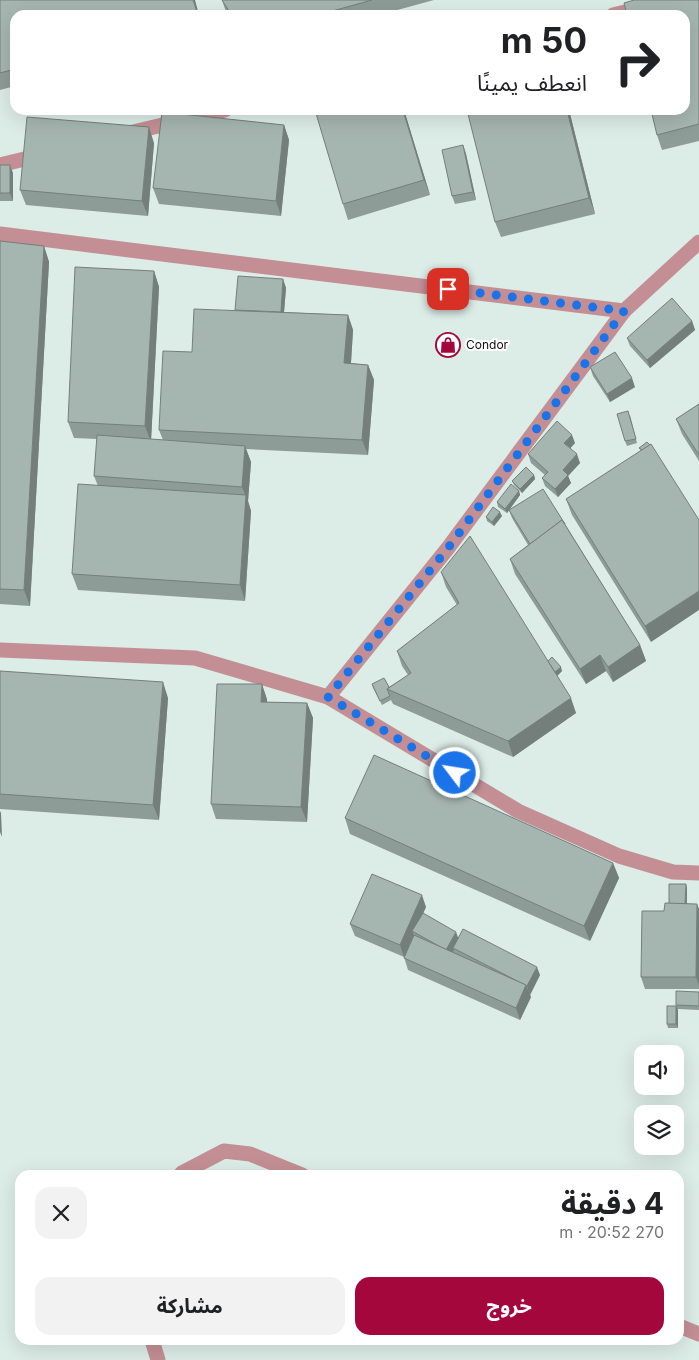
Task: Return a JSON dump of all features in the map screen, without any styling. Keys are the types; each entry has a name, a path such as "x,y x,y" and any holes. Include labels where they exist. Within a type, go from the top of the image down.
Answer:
{"lane":[{"path":"633,10 674,0"},
{"path":"112,138 205,115"},
{"path":"0,165 56,151"},
{"path":"0,234 624,311"},
{"path":"328,697 448,548 624,311 699,242"},
{"path":"0,650 195,658 328,697 518,811 619,856 673,872 699,873"},
{"path":"186,1170 224,1150 250,1154 290,1170"},
{"path":"684,1328 699,1334"},
{"path":"154,1345 158,1360"}],"building":[{"path":"0,0 193,0 196,10 10,10 10,70 0,73"},
{"path":"222,0 372,0 336,10 228,10"},
{"path":"634,0 699,0 699,124 657,135 652,115 690,115 690,10 626,10 624,3"},
{"path":"162,115 190,115 284,125 276,201 153,188"},
{"path":"316,115 404,115 424,180 343,204"},
{"path":"468,115 568,115 589,198 495,222"},
{"path":"27,117 149,127 142,201 20,190"},
{"path":"463,145 473,192 452,196 442,150"},
{"path":"0,165 10,165 10,193 0,193"},
{"path":"0,241 44,246 24,590 0,589"},
{"path":"75,267 154,271 145,426 68,422"},
{"path":"238,276 283,279 281,312 235,310"},
{"path":"672,298 692,321 647,360 627,338"},
{"path":"194,309 348,315 344,363 368,365 362,440 159,430 163,351 192,352"},
{"path":"615,352 632,378 607,394 590,367"},
{"path":"699,404 699,455 676,419"},
{"path":"628,411 636,439 625,441 617,414"},
{"path":"557,421 572,435 564,443 577,454 563,470 568,475 555,489 542,478 548,472 528,454"},
{"path":"97,435 245,446 242,487 94,476"},
{"path":"647,442 650,445 642,450 639,448"},
{"path":"651,444 699,520 699,591 645,626 566,499"},
{"path":"526,467 534,475 520,489 512,481"},
{"path":"78,484 246,495 240,585 72,574"},
{"path":"511,484 519,491 505,509 497,502"},
{"path":"543,489 565,524 562,520 530,544 509,510"},
{"path":"493,507 500,512 492,522 486,517"},
{"path":"562,520 640,645 608,667 600,655 580,669 510,559"},
{"path":"470,536 571,698 508,741 387,689 411,673 397,651 459,603 441,572"},
{"path":"552,657 561,667 555,672 548,661"},
{"path":"0,671 163,682 153,805 0,794"},
{"path":"384,678 389,687 387,689 390,696 380,701 372,684"},
{"path":"217,684 262,684 261,702 307,703 301,807 211,804"},
{"path":"374,755 613,863 584,926 345,818"},
{"path":"372,874 422,895 400,945 350,924"},
{"path":"669,884 686,884 685,904 669,904"},
{"path":"665,903 697,904 696,977 641,977 642,911 664,911"},
{"path":"423,913 456,932 446,950 412,931"},
{"path":"463,929 537,967 527,986 453,948"},
{"path":"414,935 526,985 516,1008 404,958"},
{"path":"676,991 699,992 699,1006 676,1005"},
{"path":"667,1006 676,1006 676,1024 667,1024"}],"place":[{"name":"Condor","path":"448,345"}],"route":[{"path":"448,289 624,311 448,548 328,697 455,773"}]}
